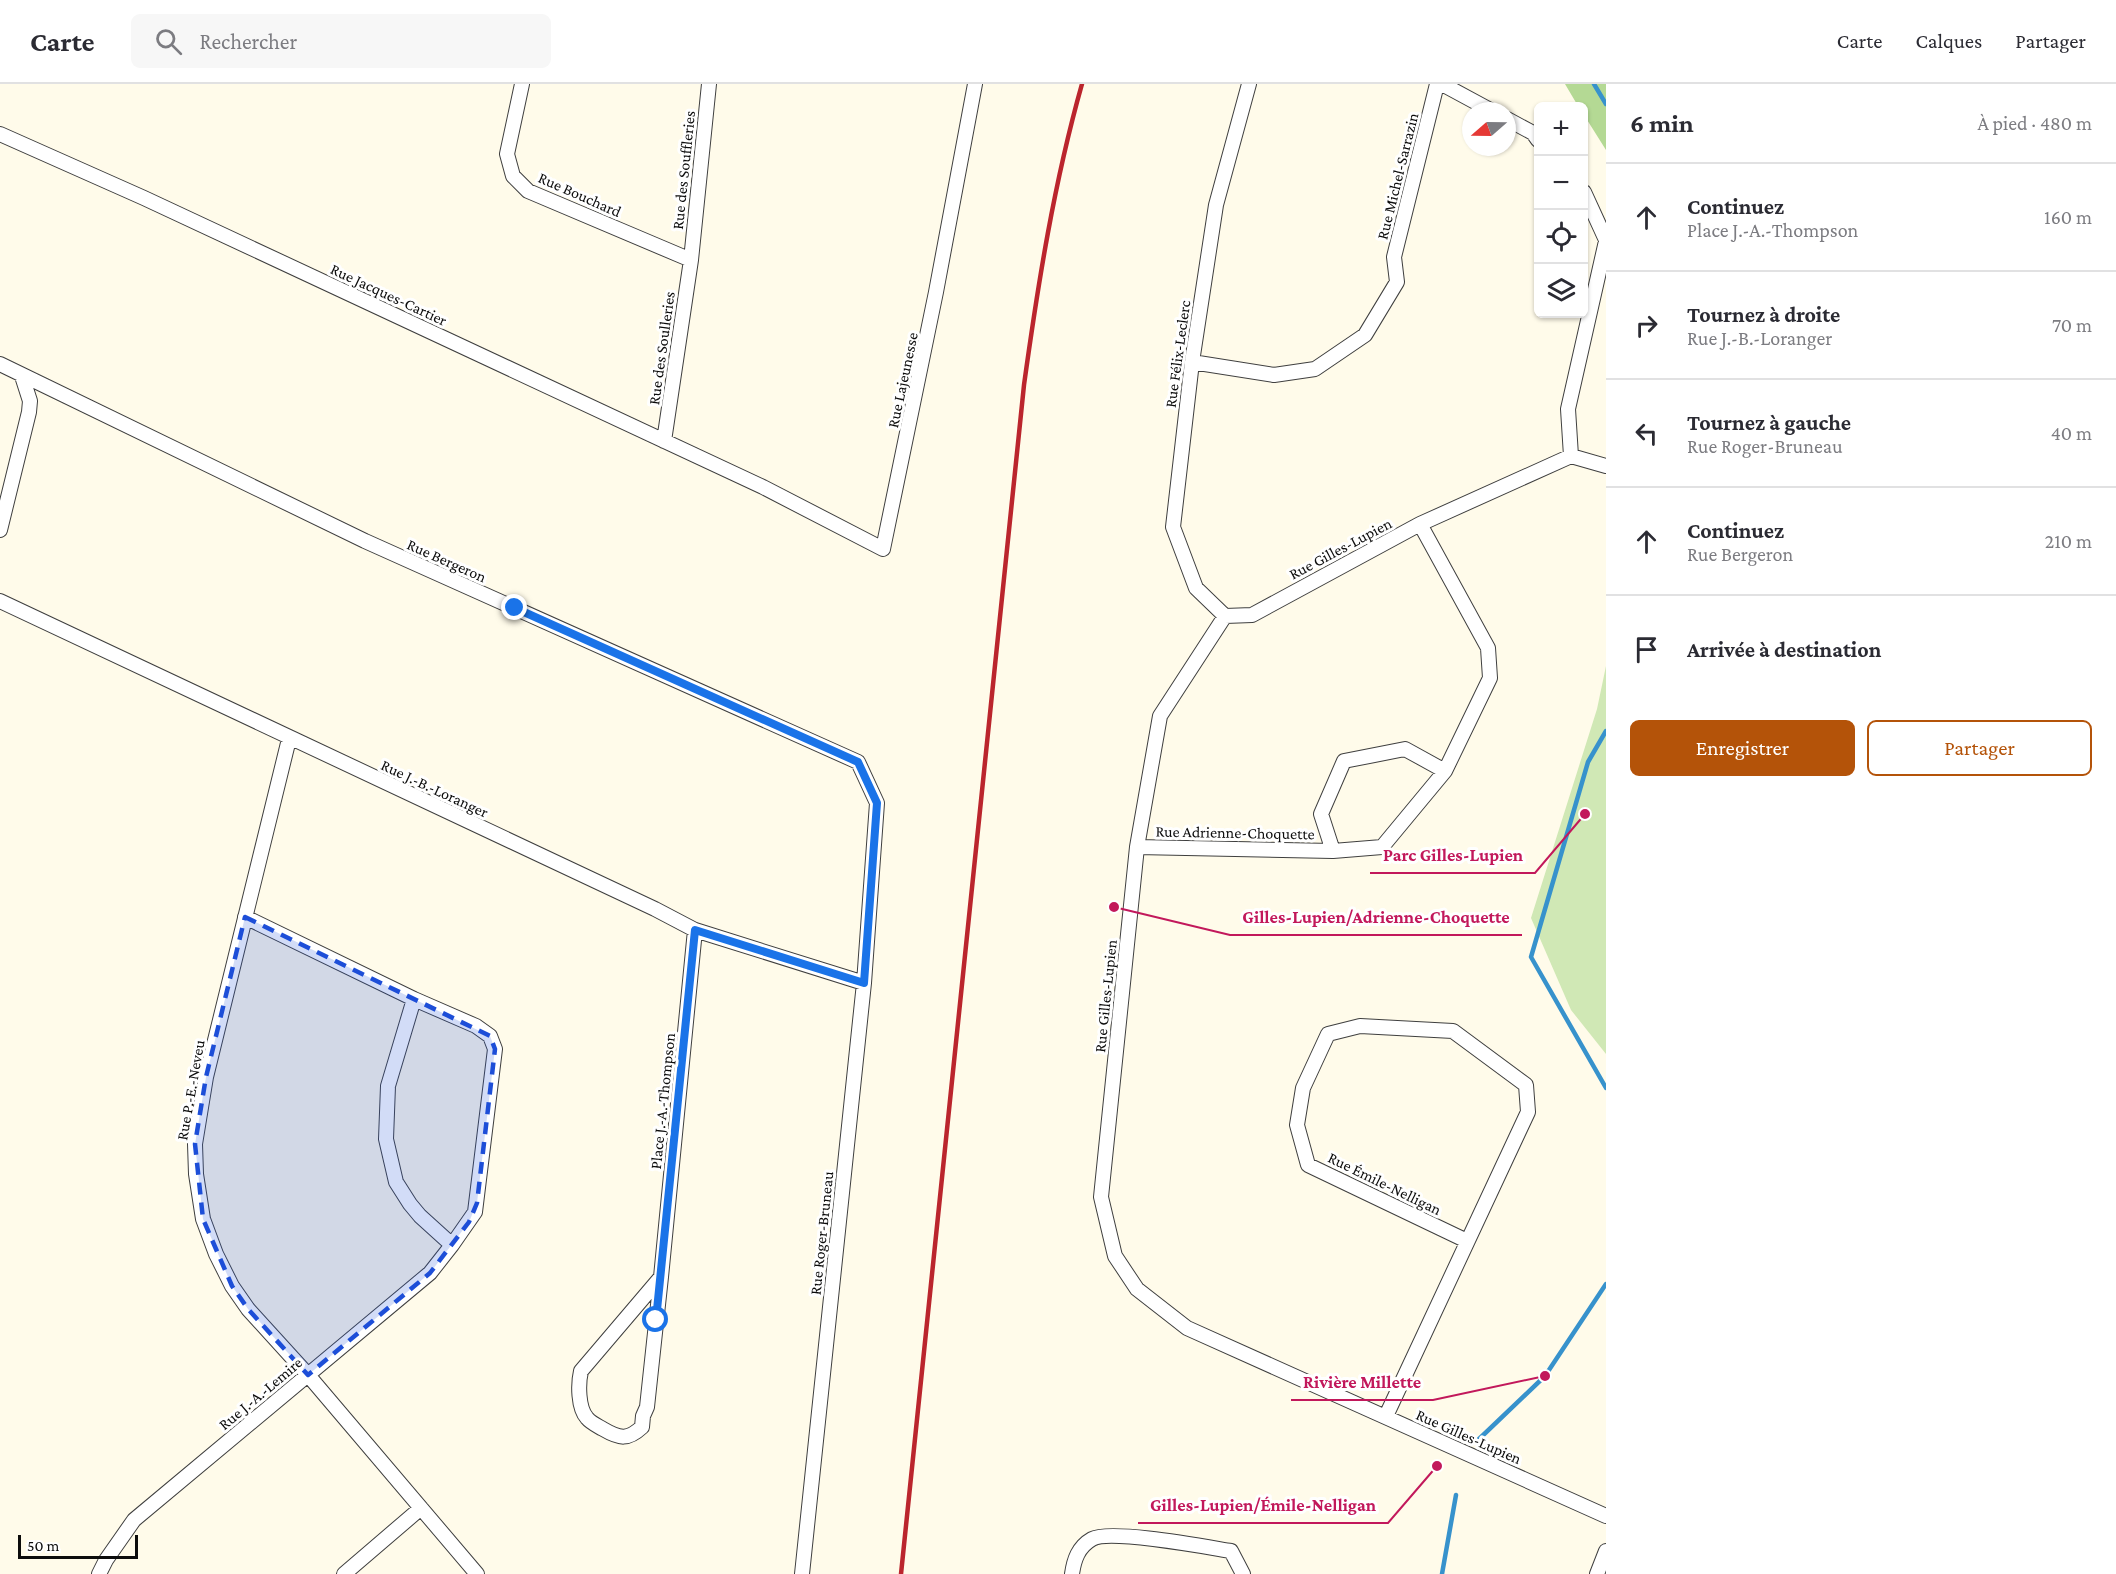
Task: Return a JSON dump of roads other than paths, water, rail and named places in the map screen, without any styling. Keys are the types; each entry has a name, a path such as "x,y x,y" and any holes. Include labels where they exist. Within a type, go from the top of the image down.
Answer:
{"street":[{"name":"Rue Bouchard","path":"522,84 507,154 513,176 528,191 691,260"},
{"name":"Rue des Souffleries","path":"691,260 709,84"},
{"name":"Rue Lajeunesse","path":"763,487 883,549 936,292 975,84"},
{"name":"Rue Félix-Leclerc","path":"1225,616 1196,588 1173,527 1192,362 1216,205 1249,84"},
{"name":"Rue Michel-Sarrazin","path":"1192,362 1274,375 1315,369 1365,335 1397,282 1395,257 1437,84"},
{"path":"1442,84 1475,102"},
{"path":"1516,124 1534,134"},
{"name":"Rue Jacques-Cartier","path":"0,134 144,198 763,487"},
{"path":"1588,201 1606,240 1568,409 1571,456 1606,466"},
{"name":"Rue des Soulleries","path":"664,441 691,260"},
{"name":"Rue Bergeron","path":"0,364 365,541 858,762 877,803 870,895"},
{"path":"0,530 29,412 30,401 22,376"},
{"name":"Rue Gilles-Lupien","path":"1571,456 1420,524 1252,615 1225,616 1160,716 1137,847 1101,1197 1115,1256 1137,1289 1187,1328 1606,1516"},
{"name":"Rue Adrienne-Choquette","path":"1137,847 1333,851 1382,847 1445,771 1490,678 1488,648 1420,524"},
{"name":"Rue J.-B.-Loranger","path":"0,601 289,739 645,904 695,930 864,983"},
{"name":"Rue P.-E.-Neveu","path":"289,739 206,1077 195,1144 202,1219 232,1286 248,1309 308,1375 477,1574"},
{"name":"Rue Adrienne-Choquette","path":"1333,851 1321,814 1344,761 1405,748 1445,771"},
{"name":"Rue Roger-Bruneau","path":"802,1574 864,983 870,895"},
{"name":"Rue J.-A.-Lemire","path":"99,1574 134,1520 430,1273 475,1212 495,1049 490,1036 476,1026 414,999 245,917"},
{"name":"Place J.-A.-Thompson","path":"661,1276 580,1371 581,1404 586,1418 611,1434 622,1437 632,1436 642,1427 642,1416 646,1407 661,1276 695,930"},
{"path":"414,999 388,1086 386,1139 396,1182 420,1216 452,1245"},
{"name":"Rue Émile-Nelligan","path":"1386,1416 1528,1112 1526,1085 1453,1031 1360,1026 1328,1034 1303,1088 1297,1125 1308,1164 1467,1241"},
{"path":"344,1574 421,1508"},
{"path":"1072,1574 1074,1557 1093,1538 1125,1536 1231,1551 1244,1574"},
{"path":"1597,1574 1606,1551"}],"waterway":[{"path":"1594,84 1606,104"},
{"path":"1606,731 1588,762 1531,957 1606,1088"},
{"path":"1478,1440 1545,1376 1606,1284"},
{"path":"1442,1574 1456,1495"}],"railway":[{"path":"901,1574 1024,385 1048,234 1063,159 1082,84"}],"place":[{"name":"Parc Gilles-Lupien","path":"1585,814"},
{"name":"Gilles-Lupien/Adrienne-Choquette","path":"1114,907"},
{"name":"Rivière Millette","path":"1545,1376"},
{"name":"Gilles-Lupien/Émile-Nelligan","path":"1437,1466"}]}
